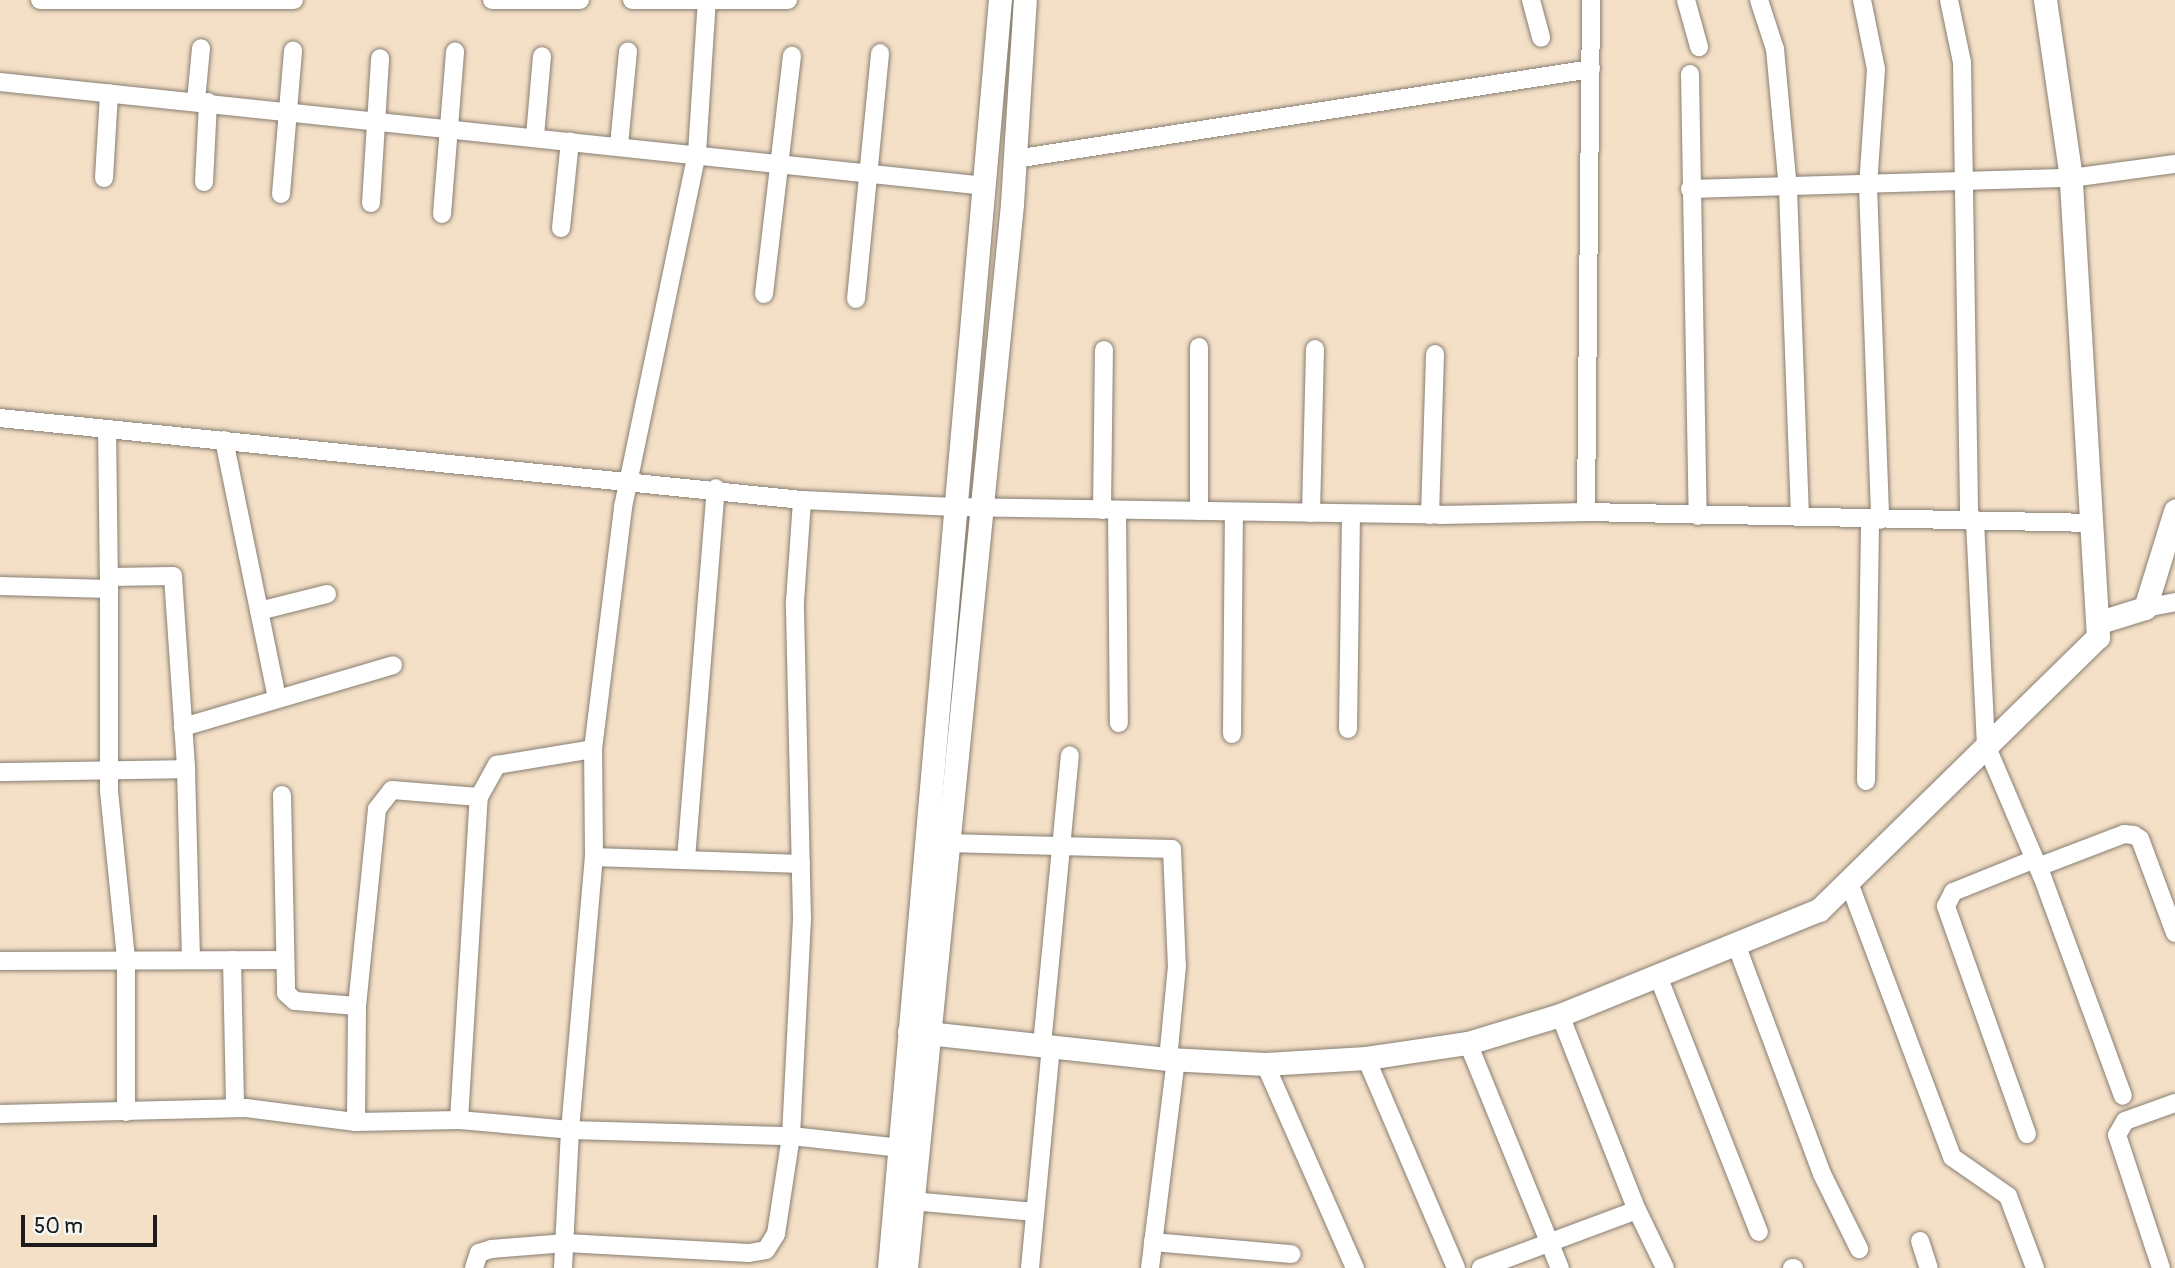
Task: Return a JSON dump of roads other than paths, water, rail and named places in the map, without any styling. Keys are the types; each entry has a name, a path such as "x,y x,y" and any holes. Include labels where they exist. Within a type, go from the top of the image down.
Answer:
{"street":[{"path":"40,0 294,0"},
{"path":"492,0 580,0"},
{"path":"632,0 788,0"},
{"path":"889,1268 908,1149 919,1032 956,508 986,186 1000,0"},
{"path":"919,1032 946,843 1015,159 1025,0"},
{"path":"1531,0 1541,38"},
{"path":"1586,512 1591,0"},
{"path":"1686,0 1699,47"},
{"path":"1759,0 1775,49 1788,189 1800,516"},
{"path":"1862,0 1875,69 1868,186 1875,520 1867,781"},
{"path":"1949,0 1962,62 1972,522 1986,745 2036,863 2123,1096"},
{"path":"919,1032 1172,1059 1265,1064 1366,1058 1468,1043 1560,1015 1819,910 2091,646 2100,622 2071,178 2045,0"},
{"path":"563,1268 569,1130 594,857 593,749 628,481 697,153 707,1"},
{"path":"201,48 204,182"},
{"path":"281,194 293,50"},
{"path":"619,145 628,51"},
{"path":"442,214 455,52"},
{"path":"856,299 880,53"},
{"path":"535,136 542,56"},
{"path":"764,294 792,56"},
{"path":"371,203 380,58"},
{"path":"1015,159 1591,69"},
{"path":"1690,74 1698,516"},
{"path":"0,82 289,109 986,186"},
{"path":"104,178 108,93"},
{"path":"561,228 570,141"},
{"path":"1690,189 1788,189 2071,178 2175,164 2175,170"},
{"path":"1199,346 1199,511"},
{"path":"1311,513 1315,349"},
{"path":"1104,350 1119,723"},
{"path":"1430,515 1436,354"},
{"path":"0,418 716,488 802,500 956,508 1430,515 1586,512 2094,523"},
{"path":"107,429 110,770 126,958 126,1112"},
{"path":"224,440 277,699"},
{"path":"687,859 716,488"},
{"path":"474,1268 477,1257 485,1250 566,1243 749,1253 766,1250 776,1234 791,1136 801,864 795,601 802,500"},
{"path":"2145,608 2175,511"},
{"path":"1232,734 1234,512"},
{"path":"1348,729 1350,514"},
{"path":"0,586 108,583 173,576 186,769 191,959"},
{"path":"259,611 327,594"},
{"path":"2100,622 2175,602"},
{"path":"183,727 393,665"},
{"path":"459,1119 479,797 497,765 593,749"},
{"path":"1030,1268 1070,755"},
{"path":"0,772 186,769"},
{"path":"356,1122 357,1006 377,809 383,797 392,790 479,797"},
{"path":"282,795 286,993 295,1001 357,1006"},
{"path":"2027,1134 1946,906 1953,892 2124,834 2134,835 2140,839 2175,933"},
{"path":"946,843 1172,849 1177,966 1172,1059 1150,1268"},
{"path":"594,857 801,864"},
{"path":"1847,880 1952,1157 2008,1196 2035,1268"},
{"path":"1736,944 1822,1174 1859,1249"},
{"path":"0,961 126,958 285,960"},
{"path":"232,960 234,1108"},
{"path":"1658,976 1759,1232"},
{"path":"1560,1015 1637,1210 1665,1268"},
{"path":"1468,1043 1560,1268"},
{"path":"1366,1058 1456,1268"},
{"path":"1265,1064 1355,1268"},
{"path":"2161,1268 2116,1135 2125,1121 2175,1103"},
{"path":"0,1114 234,1108 356,1122 459,1119 569,1130 791,1136 908,1149"},
{"path":"905,1268 912,1201 908,1149"},
{"path":"912,1201 1035,1212"},
{"path":"1482,1268 1637,1210"},
{"path":"1920,1241 1929,1268"},
{"path":"1153,1242 1291,1254"}]}
